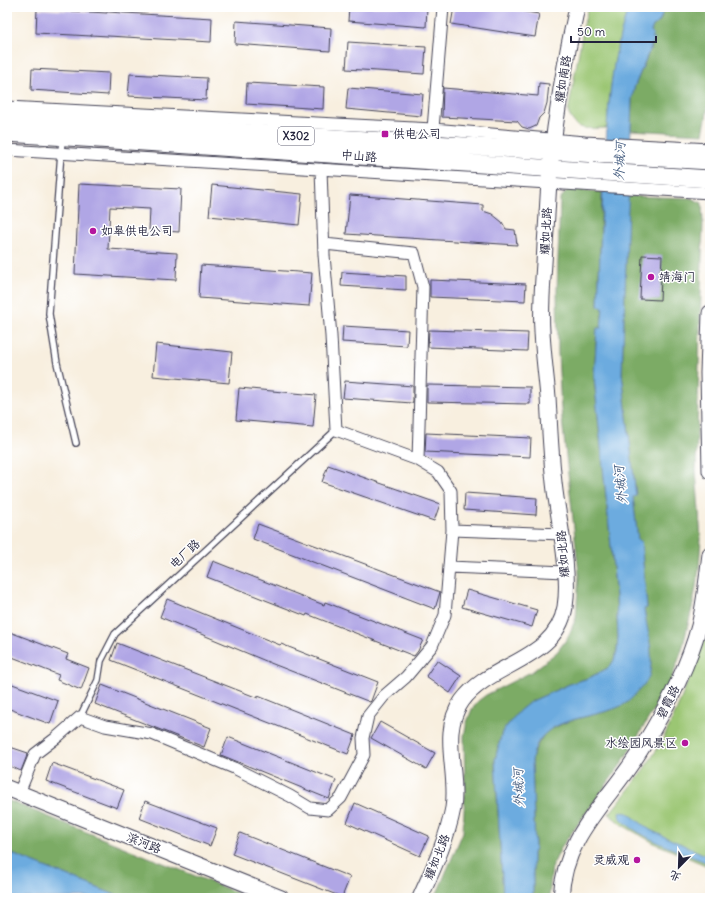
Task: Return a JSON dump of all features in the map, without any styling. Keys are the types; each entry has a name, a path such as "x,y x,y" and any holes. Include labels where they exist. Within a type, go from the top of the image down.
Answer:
{"main road":[{"name":"中山路","path":"7,118 553,145 656,152 710,161"},
{"name":"中山路","path":"7,133 62,136 550,176 653,182 710,179"}],"street":[{"path":"433,129 443,7"},
{"name":"耀如南路","path":"553,145 561,87 577,7"},
{"path":"7,107 433,129 553,145"},
{"name":"耀如北路","path":"420,898 447,833 453,806 454,783 450,735 453,716 462,700 479,684 495,673 535,651 549,640 559,624 565,608 566,585 562,534 556,496 542,331 542,304 553,145"},
{"path":"656,152 710,149"},
{"path":"7,150 321,168 550,176"},
{"path":"13,791 35,754 80,717 105,726 152,734 234,768 290,796 310,808 328,810 341,798 364,755 363,738 368,716 384,696 406,676 432,646 445,615 452,530 451,491 438,472 418,460 336,430 331,336 324,255 321,168"},
{"path":"653,182 710,193"},
{"path":"324,244 414,253 423,288 418,460"},
{"path":"710,313 710,471"},
{"path":"452,530 562,534"},
{"name":"碧霞路","path":"561,898 564,874 570,853 583,828 643,748 659,720 682,673 699,625 710,554"},
{"path":"449,567 565,572"},
{"name":"滨河路","path":"13,791 281,898"}],"lane":[{"path":"62,136 49,314 56,363 76,443"},
{"name":"电厂路","path":"80,717 98,680 101,661 115,634 336,430"}],"green space":[{"path":"588,7 629,7 620,37 614,67 607,128 583,128 571,119 568,112"},
{"path":"665,7 710,7 710,87 703,134 631,130 632,99 634,88 654,40 651,38 653,34 651,31 653,26 659,22"},
{"path":"568,189 602,192 598,306 603,307 601,328 597,328 594,377 616,596 618,637 617,652 613,662 608,668 589,678 572,683 530,702 519,711 502,732 495,760 503,894 501,898 435,898 463,832 465,789 464,736 472,709 478,701 486,695 533,671 557,652 568,637 576,618 579,574 561,410 558,354 557,291 560,199"},
{"path":"628,196 691,198 702,203 703,222 696,470 701,539 699,569 693,604 682,650 671,681 620,766 562,846 552,867 549,898 533,898 533,853 535,849 533,754 539,742 548,731 572,720 611,710 650,651 644,609 647,608 641,541 638,541 633,497 636,495 622,373"},
{"name":"水绘园风景区","path":"710,605 710,867 654,843 622,825 609,814 650,760 670,725 688,681"},
{"path":"7,800 250,898 123,898 7,852"}],"water":[{"name":"外城河","path":"629,7 665,7 659,22 653,26 651,31 653,34 651,38 654,39 634,88 632,99 622,373 636,496 633,497 638,540 641,541 647,608 644,609 651,649 650,672 649,677 644,684 624,705 554,727 544,735 536,746 532,761 535,849 533,853 533,898 501,898 503,894 495,760 502,732 519,711 530,702 572,683 589,678 608,668 613,662 617,652 618,637 616,596 594,377 597,328 601,328 603,307 598,306 602,204 609,108 615,56"},
{"path":"620,812 628,813 650,830 710,857 710,864 674,850 646,836 625,822 619,815"},
{"path":"7,852 123,898 7,898"}],"building":[{"path":"349,7 427,7 426,27 348,21"},
{"path":"454,7 495,7 539,14 535,37 451,24"},
{"path":"37,9 212,18 211,42 36,33"},
{"path":"236,21 331,28 330,51 235,44"},
{"path":"348,42 426,47 424,74 346,69"},
{"path":"32,69 109,73 108,95 31,90"},
{"path":"130,74 207,78 206,100 128,96"},
{"path":"247,83 324,87 323,109 246,104"},
{"path":"539,83 549,84 547,103 544,113 539,118 536,126 529,129 522,127 517,121 442,117 443,88 538,96"},
{"path":"348,88 423,94 421,116 346,109"},
{"name":"如皋供电公司","path":"79,184 181,189 179,232 149,230 150,209 110,207 108,249 177,253 176,280 75,274"},
{"path":"212,185 302,194 299,225 209,216"},
{"path":"350,195 483,205 483,211 492,214 502,222 506,229 515,230 517,245 346,234"},
{"name":"靖海门","path":"642,255 662,256 660,300 640,299"},
{"path":"201,265 312,273 309,306 199,298"},
{"path":"342,272 406,276 406,290 341,286"},
{"path":"430,280 526,284 525,301 430,297"},
{"path":"343,326 408,330 407,346 342,342"},
{"path":"429,330 528,333 527,351 428,347"},
{"path":"156,344 232,352 229,383 153,376"},
{"path":"345,381 413,386 413,401 412,403 343,398"},
{"path":"427,385 530,387 530,404 427,402"},
{"path":"239,388 316,395 313,427 236,420"},
{"path":"426,433 531,438 530,457 425,452"},
{"path":"328,465 440,504 434,521 322,482"},
{"path":"465,493 537,498 536,515 464,510"},
{"path":"258,524 440,592 435,609 253,539"},
{"path":"213,561 324,605 325,602 423,640 414,656 307,614 306,616 207,577"},
{"path":"467,590 537,610 532,627 462,607"},
{"path":"167,599 280,645 281,644 378,682 371,701 370,702 273,664 160,617"},
{"path":"7,631 68,654 66,659 89,668 81,690 57,680 59,675 7,655"},
{"path":"117,643 258,698 258,696 355,735 348,754 111,660"},
{"path":"437,660 461,676 450,693 426,676"},
{"path":"7,682 58,701 50,724 7,708"},
{"path":"102,685 211,728 204,747 95,704"},
{"path":"380,722 435,753 426,769 371,738"},
{"path":"228,737 336,780 329,799 221,755"},
{"path":"7,746 28,753 21,771 7,765"},
{"path":"52,763 124,790 117,808 46,781"},
{"path":"145,801 217,828 210,846 139,818"},
{"path":"355,803 429,836 420,856 347,823"},
{"path":"240,833 350,877 342,897 232,854"}],"place":[{"name":"供电公司","path":"385,134"},
{"name":"如皋供电公司","path":"93,231"},
{"name":"靖海门","path":"651,277"},
{"name":"水绘园风景区","path":"685,743"},
{"name":"灵威观","path":"637,860"}]}
